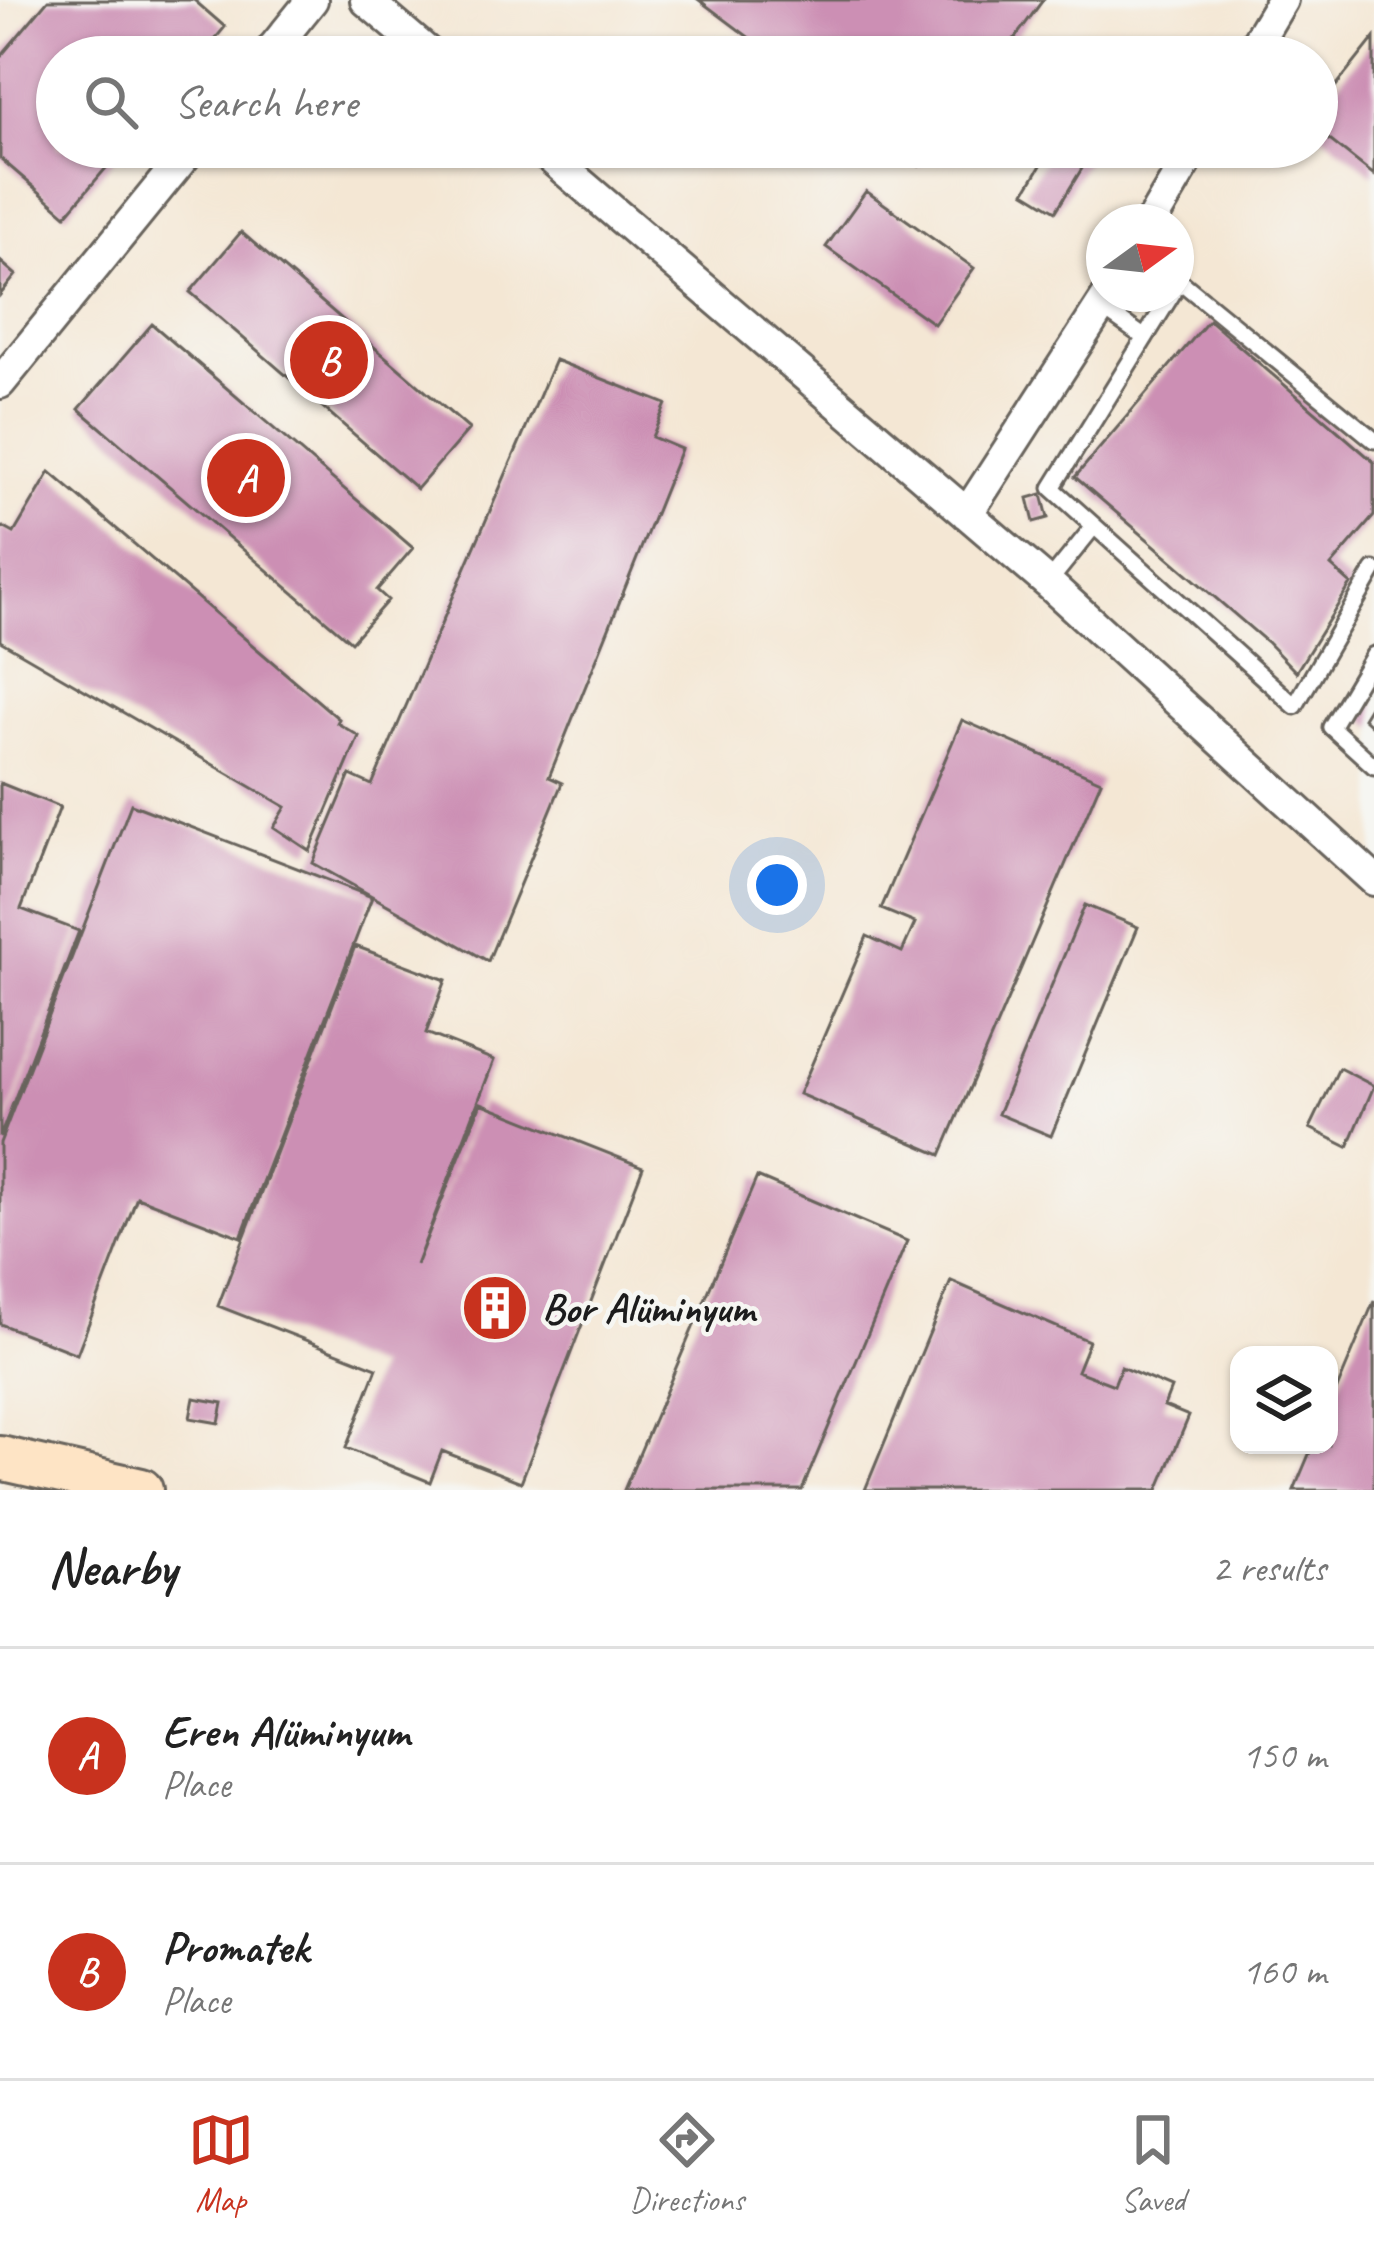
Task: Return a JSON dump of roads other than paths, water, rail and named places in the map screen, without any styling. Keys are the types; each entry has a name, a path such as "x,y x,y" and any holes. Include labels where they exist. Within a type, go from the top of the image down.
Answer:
{"street":[{"path":"283,36 312,0"},
{"path":"366,0 408,36"},
{"path":"1261,36 1282,0"},
{"path":"0,383 175,168"},
{"path":"563,168 1048,584 1374,880"},
{"path":"1162,204 1183,168"},
{"path":"967,514 1097,312"},
{"path":"0,1458 140,1490"}],"lane":[{"path":"1194,292 1374,440"},
{"path":"1118,312 1145,338"},
{"path":"1161,312 1052,488 1295,706 1374,570"},
{"path":"1048,584 1094,526"},
{"path":"1374,655 1330,727 1374,766"}],"place":[{"name":"Promatek","path":"329,360"},
{"name":"Eren Alüminyum","path":"246,478"},
{"name":"Bor Alüminyum","path":"495,1308"}]}
